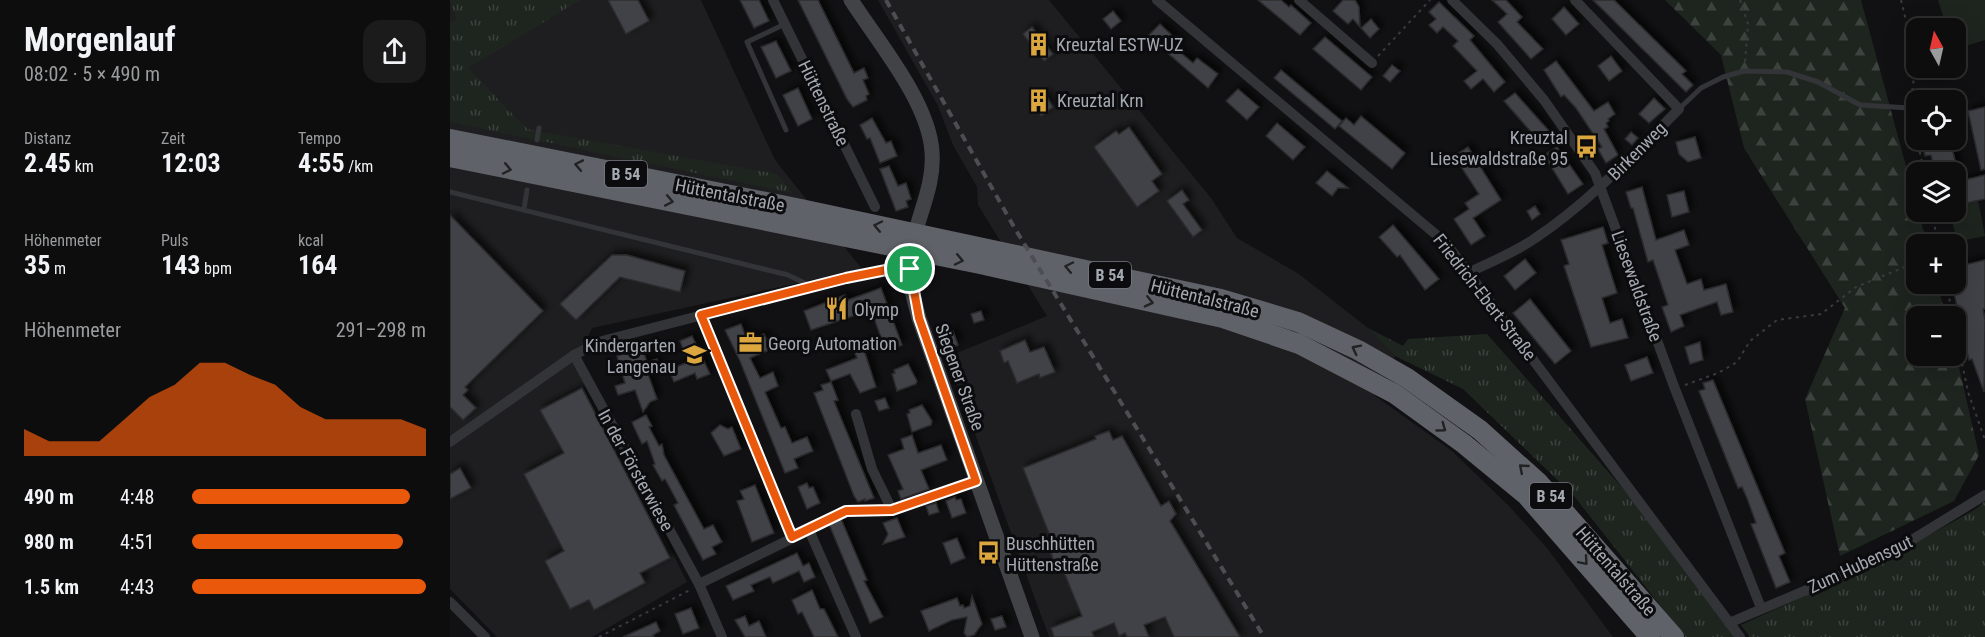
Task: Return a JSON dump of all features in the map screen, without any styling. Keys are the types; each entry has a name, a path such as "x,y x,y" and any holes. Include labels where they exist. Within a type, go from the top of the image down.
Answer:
{"highway":[{"name":"Hüttentalstraße","path":"450,139 800,218 1223,318 1299,344 1395,394 1464,444 1526,495 1650,637"},
{"name":"Hüttentalstraße","path":"450,157 800,218 1221,299 1298,322 1358,350 1407,378 1480,430 1539,483 1674,637"}],"main road":[{"name":"Siegener Straße","path":"851,0 909,91 930,133 933,154 931,181 913,246 910,269 919,318 1032,637"}],"street":[{"name":"Hüttenstraße","path":"773,0 875,207"},
{"name":"Friedrich-Ebert-Straße","path":"1157,0 1423,221 1446,243 1740,637"},
{"path":"1299,0 1372,63"},
{"name":"Liesewaldstraße","path":"1452,0 1497,44 1544,100 1595,173 1675,389 1761,608"},
{"name":"Birkenweg","path":"1468,273 1535,239 1601,188 1679,109 1575,0"},
{"path":"450,441 574,355 602,341 882,270 910,269"},
{"path":"701,315 792,537"},
{"name":"In der Försterwiese","path":"574,355 699,584 722,637"},
{"path":"856,414 872,469 892,510 976,481"},
{"name":"Zum Hubensgut","path":"1730,623 1884,557 1985,495"},
{"path":"699,584 809,530 856,637"},
{"path":"450,602 485,637"}],"lane":[{"path":"785,24 747,42 786,130"},
{"path":"1679,109 1701,88 1723,77 1744,71 1787,72 1818,82 1860,105 1906,108"},
{"path":"537,140 539,129"},
{"path":"524,209 527,190"},
{"path":"450,192 788,275 814,287"}],"path":[{"path":"1372,63 1430,0"},
{"path":"1740,0 1748,24 1744,71"},
{"path":"1901,0 1906,20"},
{"path":"1675,389 1718,373 1737,362 1750,341 1777,320 1821,314 1856,287 1906,267"},
{"path":"1962,366 1968,392 1985,440"},
{"path":"809,530 846,511 892,510"},
{"path":"599,637 699,584"}],"shaded area":[{"path":"450,0 701,0 775,160 862,269 592,328 576,361 687,582 592,637 497,637 450,589"},
{"path":"878,0 1049,0 1211,198 1237,238 1299,274 1368,328 1395,356 1374,395 1452,451 1509,506 1547,548 1613,637 1049,637 947,357 1047,316 978,205 977,187 953,145 938,106"}],"green space":[{"path":"450,0 580,0 468,68 527,129 777,174 792,193 450,122 450,23 457,20"},
{"path":"1665,0 1861,0 1906,166 1906,222 1921,222 1924,234 1906,234 1906,294 1940,294 1943,306 1906,306 1906,366 1959,366 1979,455 1954,501 1840,556 1805,399 1845,308 1744,148 1721,55"},
{"path":"1938,0 1985,0 1985,40 1966,46 1966,18 1944,18"},
{"path":"1978,200 1985,236 1966,240 1966,234 1955,234 1952,222 1966,222 1966,203"},
{"path":"1368,328 1403,346 1408,339 1487,334 1647,516 1735,637 1685,637 1574,496 1463,389 1395,356"},
{"path":"1985,501 1985,637 1750,637 1741,625 1890,557 1976,509"}],"building":[{"path":"608,0 638,0 649,21 626,34"},
{"path":"740,0 759,0 769,21 754,28"},
{"path":"798,0 818,0 854,73 864,68 868,78 863,80 869,94 866,96 867,100 853,107 847,99"},
{"path":"1258,0 1281,0 1289,7 1291,5 1311,23 1300,35"},
{"path":"1343,0 1355,0 1359,7 1360,27 1353,19 1348,24 1333,11"},
{"path":"1492,0 1506,0 1522,17 1517,22 1543,49 1531,59 1498,22 1507,14"},
{"path":"1593,0 1614,0 1686,71 1682,74 1693,85 1686,92"},
{"path":"1439,2 1474,36 1470,40 1505,82 1494,92 1483,79 1471,89 1464,81 1477,71 1453,46 1458,41 1443,27 1437,33 1429,25 1436,19 1429,12"},
{"path":"1564,7 1579,24 1566,35 1552,19"},
{"path":"1113,11 1121,21 1111,29 1103,19"},
{"path":"1371,19 1379,29 1370,38 1361,28"},
{"path":"1160,24 1180,43 1175,48 1193,63 1197,58 1218,74 1208,88 1148,36"},
{"name":"Kreuztal ESTW-UZ","path":"1032,27 1053,54 1044,61 1023,34"},
{"path":"1325,37 1372,77 1361,90 1313,49"},
{"path":"776,41 791,71 776,78 761,47"},
{"path":"1611,56 1622,71 1609,81 1598,66"},
{"path":"1556,61 1594,111 1608,102 1615,114 1608,119 1606,123 1608,127 1604,129 1618,155 1606,163 1598,149 1602,147 1576,108 1564,95 1561,97 1544,70"},
{"path":"1392,65 1400,71 1390,82 1383,76"},
{"path":"1281,70 1342,121 1335,129 1274,78"},
{"path":"798,88 812,119 798,126 783,95"},
{"path":"1238,89 1259,107 1247,120 1226,101"},
{"path":"1515,93 1549,131 1539,141 1504,101"},
{"name":"Kreuztal Krn","path":"1045,94 1053,107 1041,116 1032,102"},
{"path":"1654,98 1665,109 1649,123 1639,114"},
{"path":"1985,107 1985,169 1981,170 1968,111"},
{"path":"1361,116 1405,153 1392,169 1339,126 1346,118 1354,125"},
{"path":"872,118 886,143 891,141 897,156 880,163 870,138 867,139 860,125"},
{"path":"1277,123 1305,147 1293,160 1266,136"},
{"path":"1129,127 1162,174 1152,181 1159,191 1137,207 1094,147 1116,131 1119,134"},
{"path":"1631,132 1638,138 1632,145 1625,139"},
{"path":"1695,137 1701,158 1688,162 1679,154 1676,142"},
{"path":"1468,147 1501,200 1473,218 1485,236 1471,245 1454,219 1469,209 1465,203 1479,194 1454,156"},
{"path":"1557,147 1583,184 1568,194 1544,155"},
{"path":"1924,150 1952,150 1956,162 1933,162 1931,155 1925,156"},
{"path":"889,166 898,186 906,183 911,199 906,201 908,207 896,211 880,169"},
{"path":"1327,171 1348,188 1338,188 1332,196 1316,183"},
{"path":"1985,175 1985,199 1966,203 1966,180"},
{"path":"1642,187 1656,240 1684,230 1689,245 1675,250 1687,284 1701,279 1704,290 1726,284 1733,312 1721,315 1717,302 1680,315 1684,326 1671,332 1662,307 1668,305 1653,260 1648,262 1633,208 1631,208 1626,192"},
{"path":"1182,190 1189,200 1183,204 1202,230 1193,237 1167,201"},
{"path":"1684,191 1689,212 1672,217 1667,195"},
{"path":"1535,206 1540,214 1532,220 1527,211"},
{"path":"450,215 543,311 465,387 468,390 463,395 476,408 463,420 450,407"},
{"path":"1393,225 1439,279 1425,290 1400,255 1397,257 1379,237"},
{"path":"1603,227 1608,243 1602,245 1617,293 1602,298 1610,323 1622,319 1628,338 1591,347 1564,266 1569,264 1561,240"},
{"path":"612,255 627,255 685,271 680,292 620,277 576,320 560,304"},
{"path":"1525,259 1536,273 1515,290 1504,276"},
{"path":"1985,260 1984,392 1972,359 1969,360 1966,347 1966,306 1957,306 1954,294 1966,294 1966,265"},
{"path":"881,288 902,345 886,351 871,310 811,330 804,311 845,295 848,300"},
{"path":"1530,299 1571,351 1555,364 1513,313"},
{"path":"981,311 984,320 974,323 971,314"},
{"path":"741,324 744,332 755,338 764,334 771,349 750,358 760,378 773,372 778,386 765,392 781,428 785,427 792,443 807,437 813,451 794,459 798,468 785,473 740,361 725,330"},
{"path":"953,331 958,345 946,350 940,336"},
{"name":"Kindergarten Langenau","path":"692,336 710,374 697,379 695,373 674,382 669,370 688,362 680,341"},
{"path":"1025,340 1030,352 1044,347 1055,372 1040,378 1039,374 1017,383 1008,361 1004,363 1000,351"},
{"path":"1700,342 1703,360 1690,364 1685,347"},
{"path":"863,347 876,387 860,393 850,374 831,381 826,370 857,358 854,350"},
{"path":"642,348 647,362 657,359 660,369 648,374 657,399 650,402 643,412 635,390 618,395 615,386 625,383 617,356"},
{"path":"1647,357 1653,373 1631,381 1625,365"},
{"path":"908,364 917,381 916,384 897,391 892,374 895,373 894,370"},
{"path":"1713,380 1785,553 1779,556 1790,582 1776,588 1751,524 1756,523 1747,498 1742,487 1738,488 1699,391 1705,389 1703,383"},
{"path":"831,382 838,400 834,401 874,498 865,501 865,499 858,502 854,496 814,393 823,390 821,385"},
{"path":"582,388 670,558 640,573 645,583 594,610 589,600 570,609 545,561 564,551 524,474 564,453 540,410"},
{"path":"885,398 889,408 879,411 875,401"},
{"path":"922,405 932,421 931,425 912,432 907,414 910,413 909,410"},
{"path":"646,415 652,426 649,427 659,446 662,444 664,455 704,529 713,525 722,542 712,547 716,554 703,560 674,505 678,503 665,479 662,481 653,465 655,464 647,441 642,444 632,422"},
{"path":"720,425 728,429 732,427 741,449 724,456 711,433"},
{"path":"1109,431 1113,440 1122,436 1161,506 1169,501 1176,514 1170,521 1240,637 1174,637 1165,617 1144,625 1149,637 1127,637 1125,633 1119,636 1114,623 1092,632 1094,637 1054,637 1051,628 1082,616 1059,560 1054,562 1051,553 1056,551 1023,468 1096,439 1095,436"},
{"path":"912,435 918,453 941,445 947,460 921,470 929,489 901,499 898,491 903,489 888,455 904,449 901,439"},
{"path":"460,468 471,488 450,499 450,474"},
{"path":"807,483 809,488 813,487 820,503 807,509 798,487"},
{"path":"755,485 774,533 752,542 737,501 744,499 740,491"},
{"path":"955,497 956,500 961,499 966,513 952,518 946,501"},
{"path":"936,503 939,512 929,515 926,506"},
{"path":"897,518 905,537 883,544 888,534 883,523"},
{"path":"841,519 867,580 864,581 883,617 870,623 829,524"},
{"path":"957,538 965,558 951,564 943,543"},
{"path":"797,553 803,566 809,563 815,577 804,582 799,571 773,583 770,577 751,585 754,591 733,600 726,586"},
{"path":"812,590 820,609 824,609 838,637 814,637 802,612 798,614 792,600"},
{"path":"972,596 982,624 974,635 967,637 964,633 967,617 952,620 929,631 921,611 957,598 960,606 963,605 964,608 970,606"},
{"path":"691,608 699,628 683,634 675,614"},
{"path":"745,616 749,626 759,621 766,637 745,637 735,620"},
{"path":"1002,616 1006,627 995,630 991,619"},
{"path":"656,622 660,631 653,635 654,637 623,637"}],"railway":[{"path":"886,0 1014,227 1264,637"}],"place":[{"name":"Kreuztal ESTW-UZ","path":"1038,44"},
{"name":"Kreuztal Krn","path":"1039,100"},
{"name":"Kreuztal Liesewaldstraße 95","path":"1586,147"},
{"name":"Olymp","path":"836,309"},
{"name":"Georg Automation","path":"750,343"},
{"name":"Kindergarten Langenau","path":"694,355"},
{"name":"Buschhütten Hüttenstraße","path":"988,553"}],"route":[{"path":"910,269 912,292 919,318 976,481 892,510 846,511 792,537 701,315 882,270 910,269"}]}
